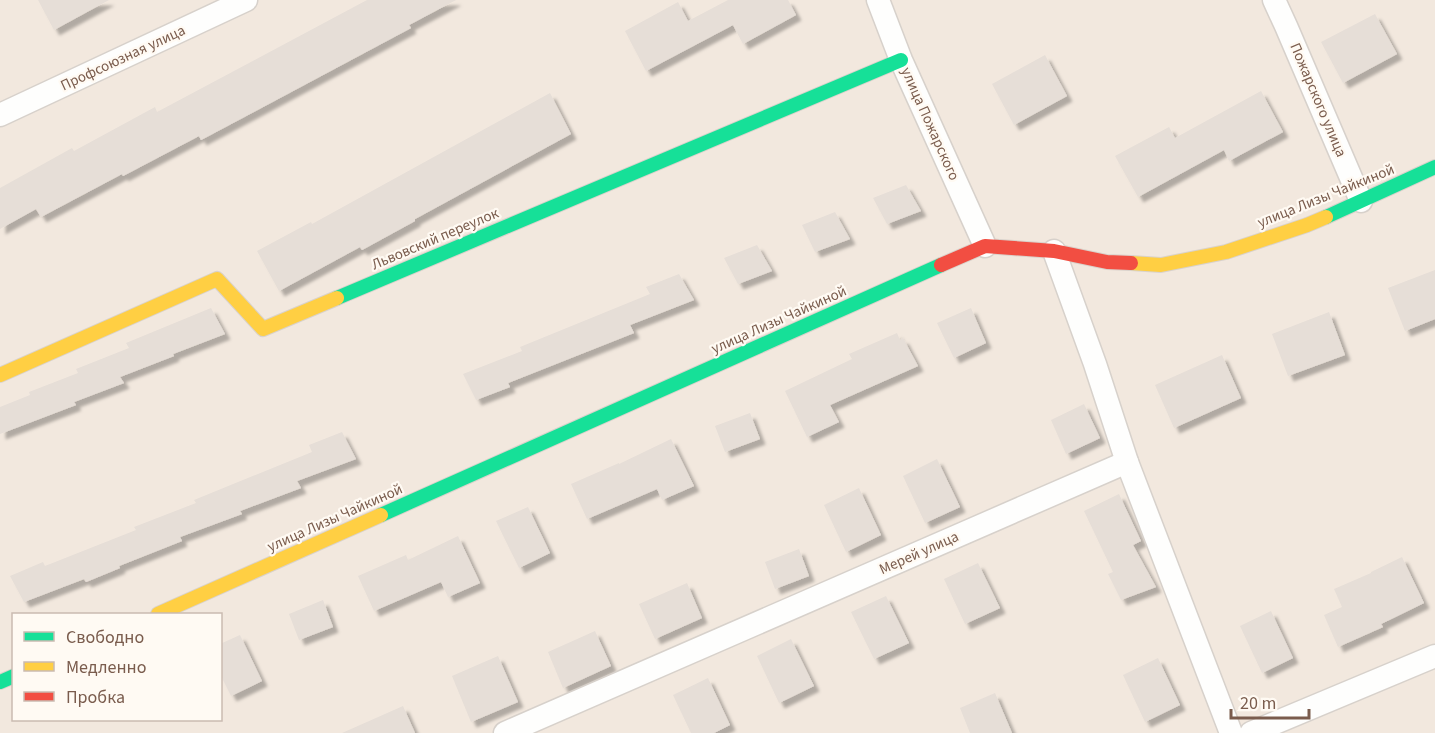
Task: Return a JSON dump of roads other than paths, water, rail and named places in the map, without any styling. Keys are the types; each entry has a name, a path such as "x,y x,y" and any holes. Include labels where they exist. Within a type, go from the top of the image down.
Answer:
{"street":[{"name":"Профсоюзная улица","path":"0,115 246,0"},
{"name":"улица Пожарского","path":"878,0 901,60 985,246"},
{"name":"Пожарского улица","path":"1274,0 1361,201"},
{"name":"Львовский переулок","path":"0,375 217,279 263,329 901,60"},
{"name":"улица Лизы Чайкиной","path":"162,613 985,246 1054,251 1107,262 1161,265 1226,252 1307,225 1435,167"},
{"path":"1054,251 1095,364 1127,462 1231,733"},
{"name":"Мерей улица","path":"505,733 1127,462"},
{"path":"1251,733 1435,656"}]}
